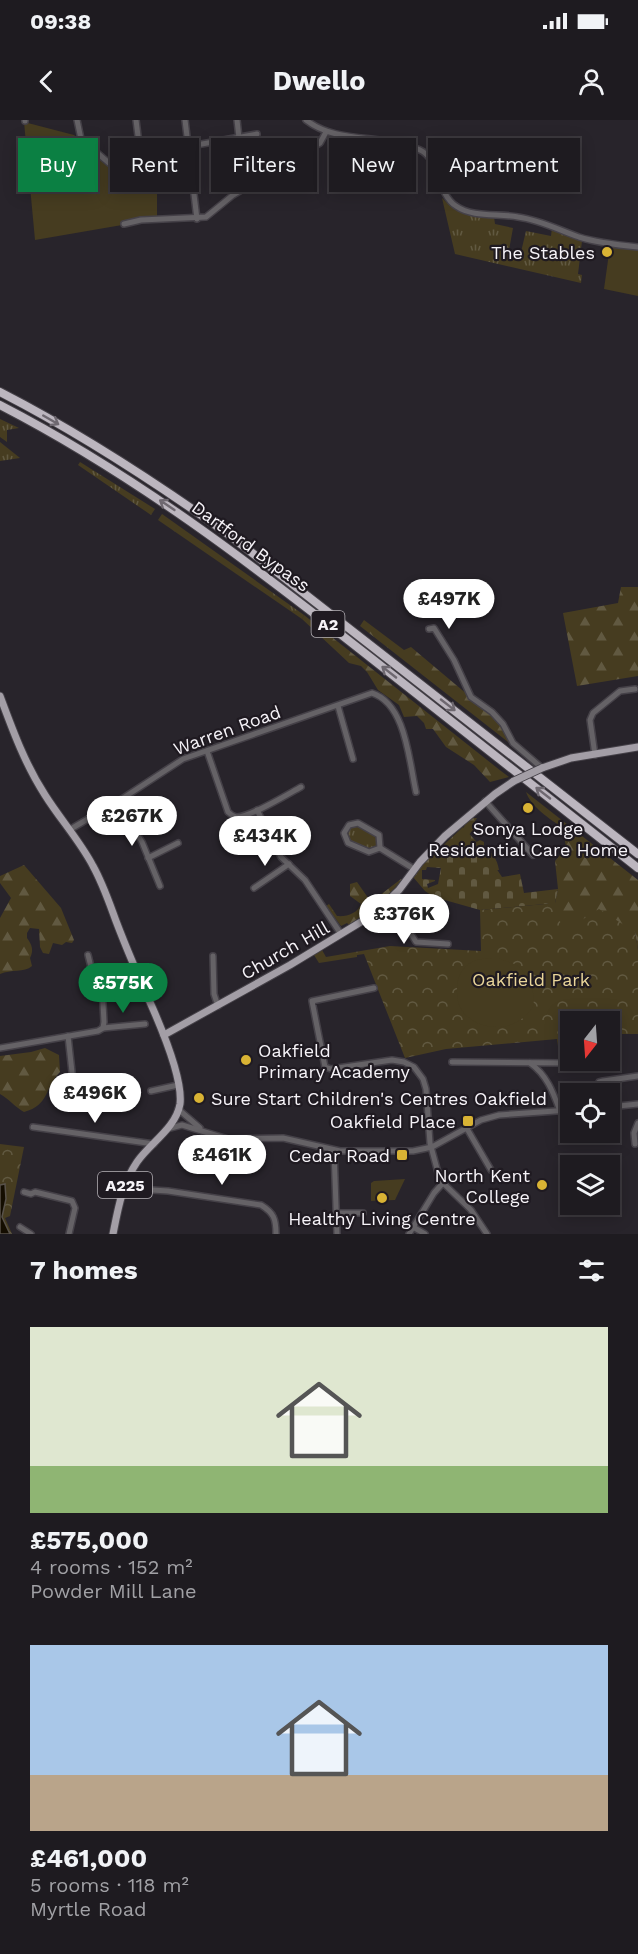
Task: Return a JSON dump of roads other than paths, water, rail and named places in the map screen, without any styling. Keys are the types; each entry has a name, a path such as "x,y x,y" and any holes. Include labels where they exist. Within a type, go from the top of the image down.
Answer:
{"highway":[{"name":"Dartford Bypass","path":"0,392 89,442 228,534 638,854"},
{"name":"Dartford Bypass","path":"0,405 103,464 232,550 638,868"}],"main road":[{"path":"0,696 29,767 92,863 103,884 164,1035 178,1085 180,1099 177,1113"},
{"name":"Church Hill","path":"164,1035 363,922 390,900 414,869 445,836 486,801 514,781 571,758 638,747"},
{"name":"A225","path":"113,1234 119,1201 136,1163 166,1130 177,1113"}],"street":[{"path":"77,120 81,139 109,163"},
{"path":"136,120 139,138"},
{"path":"185,120 188,138"},
{"path":"237,120 239,138 257,135"},
{"path":"306,120 326,132 375,139 420,150 429,159 444,194 458,208 475,213 519,217 590,240 638,247"},
{"path":"124,224 141,220 206,217 233,195 320,143 326,132"},
{"path":"194,192 197,219"},
{"path":"429,629 434,628 454,660 471,697 492,712 503,724 513,743 542,768"},
{"path":"595,755 591,720 595,710 621,691 635,689"},
{"name":"Warren Road","path":"69,830 183,759 374,693 392,707 398,715 416,792"},
{"path":"338,706 353,759"},
{"path":"207,752 228,812 233,817 257,810 301,787"},
{"path":"486,801 533,855"},
{"path":"117,802 142,842 160,886"},
{"path":"257,810 281,857 305,880 341,934"},
{"path":"358,823 379,835 380,848 369,852 361,850 348,843 344,833 349,825 358,823"},
{"path":"148,858 178,843"},
{"path":"380,848 414,869"},
{"path":"254,888 289,864"},
{"path":"390,900 416,942 448,944"},
{"path":"88,955 92,971 108,969"},
{"path":"213,956 214,994 218,1006"},
{"path":"98,970 102,985 105,1022 103,1028"},
{"path":"102,985 124,983 140,978"},
{"path":"374,988 314,999 310,1003 325,1066 331,1069 392,1060 414,1067 423,1079 426,1089 432,1147 442,1184 467,1206 487,1234"},
{"path":"0,1048 98,1031 103,1028 145,1024"},
{"path":"68,1036 71,1076 74,1081 83,1085 109,1086"},
{"path":"452,1062 560,1063"},
{"path":"166,1130 179,1125 228,1138 283,1138 334,1150 413,1151 432,1147 466,1127 499,1115 560,1111 551,1086 539,1069 529,1062"},
{"path":"599,1083 638,1076"},
{"path":"150,1091 178,1085"},
{"path":"620,1106 638,1104"},
{"path":"177,1113 204,1132"},
{"path":"635,1144 634,1133 638,1123"},
{"path":"33,1127 154,1144"},
{"path":"466,1127 491,1170"},
{"path":"334,1150 337,1234"},
{"path":"409,1234 442,1184"},
{"path":"125,1185 136,1189 168,1191 261,1205 271,1211 276,1221 276,1234"},
{"path":"24,1192 31,1194 35,1192 72,1201 75,1208 69,1234"},
{"path":"337,1213 363,1213"},
{"path":"20,1227 31,1234"},
{"path":"413,1227 425,1234"}],"place":[{"name":"The Stables","path":"607,252"},
{"name":"Sonya Lodge Residential Care Home","path":"528,808"},
{"name":"Oakfield Primary Academy","path":"246,1060"},
{"name":"Sure Start Children's Centres Oakfield","path":"199,1098"},
{"name":"Oakfield Place","path":"468,1121"},
{"name":"Cedar Road","path":"402,1155"},
{"name":"North Kent College","path":"542,1185"},
{"name":"Healthy Living Centre","path":"382,1198"}],"park label":[{"name":"Oakfield Park","path":"531,979"}]}
